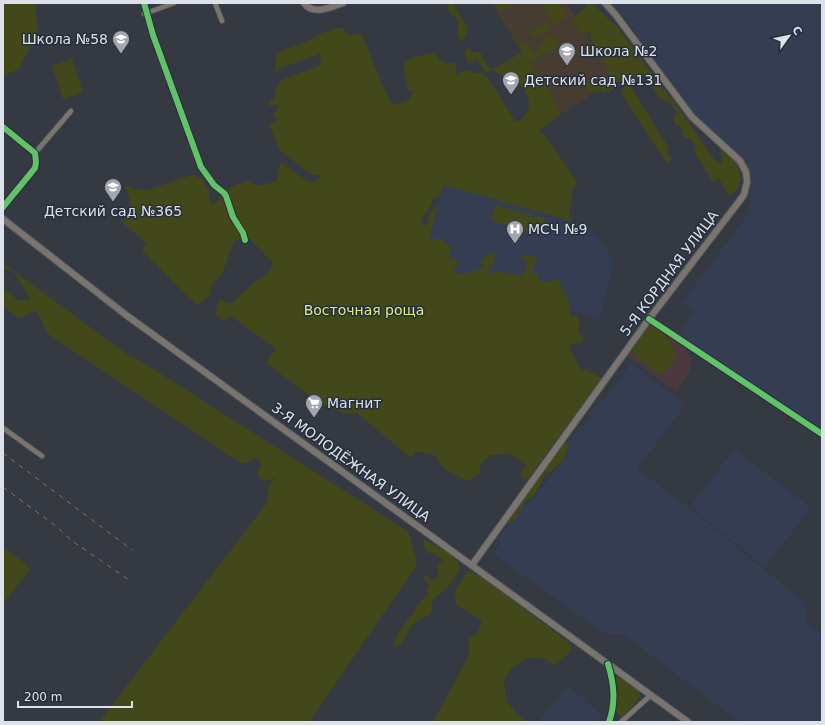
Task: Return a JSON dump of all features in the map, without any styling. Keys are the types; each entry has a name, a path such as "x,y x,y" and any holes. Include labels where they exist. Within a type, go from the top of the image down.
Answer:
{"main road":[{"path":"304,3 308,8 323,10 343,3"},
{"name":"5-Я КОРДНАЯ УЛИЦА","path":"472,565 649,319 744,195 747,182 746,172 740,161 702,127 682,105 615,14 605,3"},
{"name":"3-Я МОЛОДЁЖНАЯ УЛИЦА","path":"3,218 126,315 688,722"}],"street":[{"path":"144,3 145,13 201,167 214,185 226,196 233,217 243,233 245,240"},
{"path":"145,13 174,3"},
{"path":"215,3 222,21"},
{"path":"35,153 71,111"},
{"path":"3,128 35,153 36,162 35,168 3,207"},
{"path":"649,319 822,434"},
{"path":"3,428 42,456"},
{"path":"608,664 613,683 613,702 609,722"},
{"path":"621,722 652,695"}],"shaded area":[{"name":"Школа №2","path":"492,3 567,3 615,81 559,115"},
{"path":"610,3 822,3 822,433 677,335 694,311 682,303 747,215 750,199 750,172 743,161 690,110 620,11"},
{"name":"МСЧ №9","path":"444,185 590,226 614,261 600,319 420,270"},
{"path":"651,322 684,346 691,359 690,372 676,392 633,360 624,358"},
{"path":"631,363 686,404 637,469 696,513 805,603 806,622 822,635 822,722 739,722 623,634 605,634 493,554 501,542 497,538 525,503 529,505 569,452 567,443 576,431 582,431 583,426 600,400 606,399"},
{"path":"735,449 811,508 766,566 763,566 690,506"},
{"path":"568,685 601,715 597,722 538,722"}],"green space":[{"path":"3,3 35,3 38,31 19,69 3,76"},
{"path":"446,3 453,3 468,29 462,42 458,32 459,23 455,17 450,14"},
{"name":"Восточная роща","path":"495,3 514,3 501,13 519,44 529,43 532,52 540,52 539,46 549,36 557,38 558,47 529,63 548,88 561,114 539,131 545,135 578,183 573,187 569,217 572,219 571,221 444,185 440,196 433,198 430,207 421,220 423,225 427,225 430,214 438,205 429,239 441,239 451,247 449,257 455,259 459,265 453,269 457,274 478,270 484,266 480,263 484,257 497,252 492,266 488,268 489,271 494,274 499,271 520,276 525,271 528,262 520,259 525,254 537,258 531,273 539,274 538,280 546,282 557,279 567,297 569,310 572,316 577,316 580,319 578,331 585,340 572,344 569,348 581,369 596,374 602,378 527,480 519,476 527,465 511,454 490,455 479,466 481,473 468,481 445,470 434,455 416,451 411,458 357,413 346,414 318,402 321,397 318,395 314,399 267,364 269,357 276,349 231,316 223,320 214,313 218,308 217,305 221,299 225,302 232,303 254,282 266,275 274,264 247,236 234,241 223,271 212,284 210,291 211,295 205,298 197,306 142,250 147,244 122,222 131,210 129,196 125,188 127,185 131,188 147,190 192,175 204,179 205,185 210,191 209,200 213,204 219,201 221,192 246,181 259,186 277,181 279,165 282,163 308,182 313,182 322,176 310,174 280,150 269,125 280,118 275,118 273,115 280,106 267,105 276,96 274,90 282,80 321,65 320,54 281,68 275,74 276,53 311,40 319,34 343,27 348,35 362,34 382,84 393,105 409,100 414,92 408,90 403,65 411,58 436,52 438,60 446,63 455,63 457,76 462,72 471,70 474,74 481,72 489,79 515,121 519,121 528,110 529,105 527,96 517,79 501,76 493,69 486,73 477,59 469,64 464,52 469,46 472,53 480,52 489,68 499,66 522,52"},
{"path":"540,3 559,3 567,17 554,25"},
{"path":"589,3 592,3 618,28 682,113 716,162 722,163 720,148 737,164 741,178 737,189 730,196 719,179 713,182 694,152 696,146 693,141 688,138 684,138 681,127 676,125 673,120 677,112 671,103 659,98 648,78 643,75 629,84 669,148 666,152 670,156 671,160 667,163 621,93 625,86 622,82 615,82 615,89 604,93 595,91 591,93 587,89 584,83 591,79 596,85 606,80 609,74 604,67 605,63 599,54 593,53 589,49 594,45 590,37 591,33 580,32 572,20"},
{"path":"547,21 552,28 534,39 529,32"},
{"path":"72,59 83,92 63,99 52,65"},
{"path":"495,205 546,219 542,235 491,221"},
{"path":"3,263 132,358 136,358 409,532 417,565 309,722 99,722 267,503 268,486 276,478 264,481 257,475 261,464 257,458 242,464 48,334 37,311 18,318 3,306 3,288 18,300 31,300 13,271 3,268"},
{"path":"650,322 667,333 676,356 664,374 657,373 635,357 631,347"},
{"path":"565,442 569,446 563,461 549,473 546,473 543,469 559,447"},
{"path":"542,473 545,475 535,494 526,501 515,519 509,523 508,520 518,501 531,489"},
{"path":"424,540 451,555 458,563 460,569 449,586 432,602 432,610 430,614 415,623 403,641 394,647 394,641 398,633 421,601 428,594 427,590 430,586 423,577 426,576 432,580 438,577 437,564 444,561 434,553 428,553 423,545"},
{"path":"3,548 25,563 30,570 3,603"},
{"path":"470,571 510,598 572,645 568,654 555,665 544,659 535,657 526,659 512,668 504,681 507,702 517,714 528,722 433,722 468,657 468,638 477,634 482,621 456,604 455,600 458,586 463,577"},
{"path":"617,677 627,680 641,693 638,700 623,716 620,716 615,711 615,679"}],"railway":[{"path":"3,453 132,550"},
{"path":"3,487 57,527 71,540 129,580"}],"cycle path":[{"path":"144,3 153,35 201,167 214,185 226,196 233,217 243,233 245,240"},
{"path":"3,127 35,153 36,162 35,168 3,207"},
{"path":"649,319 822,434"},
{"path":"608,664 612,679 613,693 613,707 609,722"}],"place":[{"name":"Школа №58","path":"121,54"},
{"name":"Школа №2","path":"567,66"},
{"name":"Детский сад №131","path":"511,95"},
{"name":"Детский сад №365","path":"113,202"},
{"name":"МСЧ №9","path":"515,244"},
{"name":"Магнит","path":"314,418"}]}
